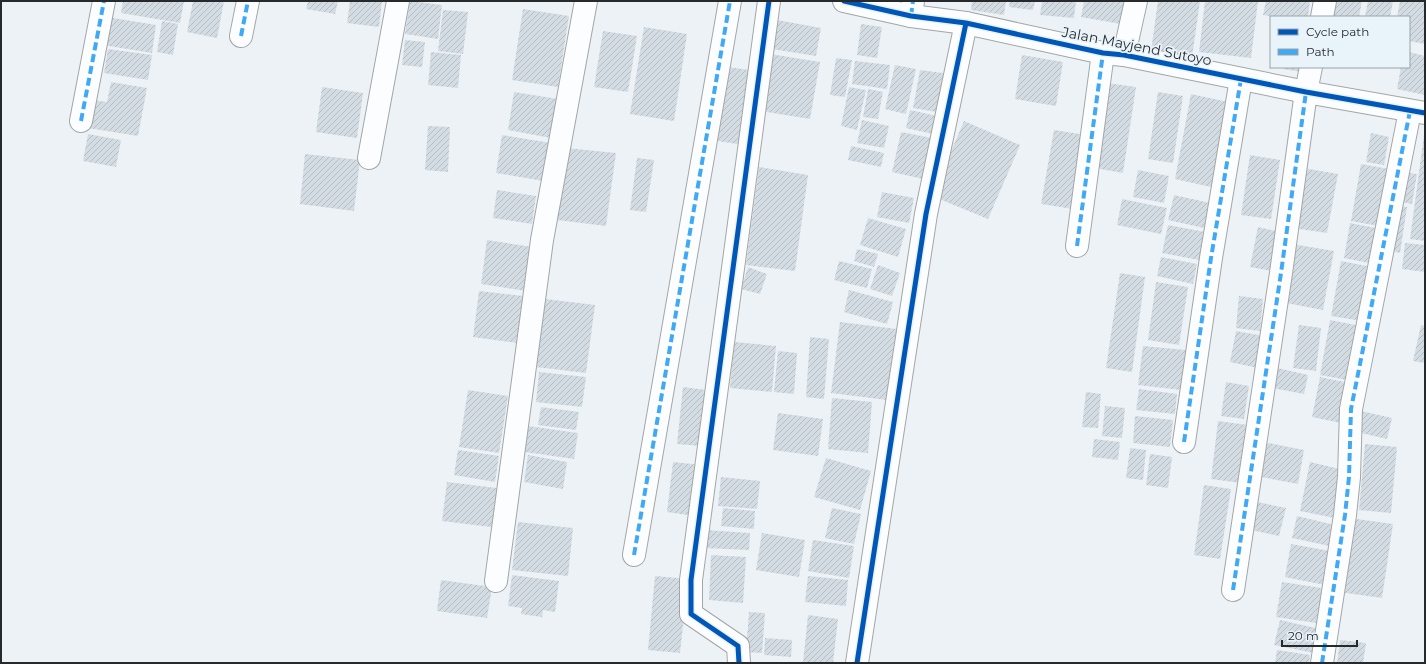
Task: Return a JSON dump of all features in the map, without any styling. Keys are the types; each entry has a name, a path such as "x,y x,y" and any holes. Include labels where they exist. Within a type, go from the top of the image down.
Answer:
{"street":[{"path":"81,121 104,1"},
{"path":"241,36 248,1"},
{"path":"369,158 398,1"},
{"path":"496,581 542,240 586,1"},
{"path":"634,555 730,1"},
{"path":"739,663 738,646 692,614 691,580 768,1"},
{"name":"Jalan Mayjend Sutoyo","path":"844,1 912,8 966,23 1102,52 1417,112"},
{"path":"1124,55 1136,1"},
{"path":"1322,16 1325,1"},
{"path":"857,663 926,214 966,23"},
{"path":"1077,246 1102,52"},
{"path":"1233,590 1281,273 1306,92 1311,68"},
{"path":"1184,442 1211,258 1240,79"},
{"path":"1322,663 1345,515 1350,470 1351,408 1417,112"}],"building":[{"path":"123,1 184,1 180,23 121,13"},
{"path":"193,1 224,1 217,38 187,32"},
{"path":"308,1 338,1 335,14 306,9"},
{"path":"350,1 382,1 379,27 347,23"},
{"path":"410,1 442,5 438,39 405,34"},
{"path":"972,1 1006,1 1004,15 971,10"},
{"path":"1010,1 1035,1 1033,10 1009,7"},
{"path":"1042,1 1076,1 1074,18 1040,15"},
{"path":"1084,1 1126,1 1121,24 1081,17"},
{"path":"1158,1 1200,1 1192,57 1151,51"},
{"path":"1205,1 1258,1 1251,58 1199,52"},
{"path":"1266,1 1310,1 1308,16 1263,15"},
{"path":"1332,1 1362,1 1359,16 1328,16"},
{"path":"1368,1 1393,1 1390,16 1365,16"},
{"path":"1400,1 1425,1 1425,44 1410,41 1410,16 1397,16"},
{"path":"523,9 569,16 558,87 512,80"},
{"path":"443,10 468,12 463,54 438,51"},
{"path":"107,17 156,25 152,53 103,45"},
{"path":"777,20 821,28 816,56 772,49"},
{"path":"162,21 178,24 173,55 157,52"},
{"path":"861,24 882,27 877,58 857,55"},
{"path":"644,27 687,34 674,121 630,114"},
{"path":"603,31 637,36 628,92 594,87"},
{"path":"405,40 425,42 422,67 402,65"},
{"path":"108,49 152,55 148,80 104,73"},
{"path":"431,52 461,55 458,88 428,85"},
{"path":"1410,52 1425,56 1425,95 1397,89 1401,68 1410,68"},
{"path":"770,54 820,62 810,119 761,111"},
{"path":"1022,55 1063,62 1056,106 1015,99"},
{"path":"836,58 852,60 845,97 830,95"},
{"path":"855,61 890,65 887,89 852,84"},
{"path":"895,65 916,69 906,114 885,109"},
{"path":"728,67 756,71 744,145 717,141"},
{"path":"1283,68 1303,68 1302,72"},
{"path":"920,70 950,74 943,113 913,108"},
{"path":"111,82 147,88 138,136 88,128 93,100 107,102"},
{"path":"1107,83 1136,87 1123,173 1095,168"},
{"path":"322,87 363,93 357,138 316,132"},
{"path":"849,87 866,90 857,130 841,126"},
{"path":"868,89 883,92 878,119 863,117"},
{"path":"514,92 558,99 551,138 508,130"},
{"path":"1158,92 1183,96 1173,163 1148,159"},
{"path":"1191,94 1228,102 1211,187 1175,179"},
{"path":"910,110 937,116 933,134 906,128"},
{"path":"862,120 889,126 884,148 857,143"},
{"path":"964,121 1020,145 988,219 932,196"},
{"path":"428,126 450,127 448,172 425,170"},
{"path":"1054,130 1086,135 1073,209 1041,204"},
{"path":"901,132 932,138 923,179 892,172"},
{"path":"1371,133 1389,137 1384,165 1366,162"},
{"path":"88,134 121,140 116,167 83,161"},
{"path":"502,135 551,143 544,181 496,173"},
{"path":"1425,135 1425,241 1410,239"},
{"path":"851,146 884,153 881,167 848,160"},
{"path":"566,148 616,153 606,226 557,220"},
{"path":"305,154 360,160 354,211 300,204"},
{"path":"1250,155 1280,160 1271,219 1241,215"},
{"path":"637,158 654,160 646,212 630,210"},
{"path":"1361,164 1389,169 1379,226 1351,221"},
{"path":"759,167 808,175 795,271 746,265"},
{"path":"1303,168 1338,174 1327,233 1293,228"},
{"path":"1138,170 1169,176 1164,203 1133,197"},
{"path":"1402,172 1417,174 1412,204 1397,201"},
{"path":"497,190 536,196 532,224 493,218"},
{"path":"882,192 914,198 909,223 877,217"},
{"path":"1174,195 1210,203 1204,228 1168,220"},
{"path":"1122,199 1167,208 1161,234 1117,225"},
{"path":"1394,205 1407,207 1400,253 1387,250"},
{"path":"868,218 906,229 898,257 860,245"},
{"path":"1350,223 1376,228 1369,263 1344,258"},
{"path":"1168,225 1205,232 1199,260 1162,253"},
{"path":"1258,227 1280,232 1272,271 1250,267"},
{"path":"487,240 532,247 526,291 481,284"},
{"path":"1405,243 1425,245 1425,272 1402,269"},
{"path":"1292,244 1334,251 1323,310 1281,302"},
{"path":"857,249 878,254 874,267 854,261"},
{"path":"1161,257 1197,264 1193,284 1157,276"},
{"path":"839,261 872,269 867,288 834,280"},
{"path":"1341,261 1372,267 1362,321 1331,316"},
{"path":"878,265 900,273 892,296 870,289"},
{"path":"748,267 767,274 760,294 741,289"},
{"path":"1120,273 1145,277 1132,372 1106,368"},
{"path":"1156,282 1188,287 1179,345 1148,340"},
{"path":"849,290 893,302 887,324 844,312"},
{"path":"479,291 523,296 518,343 473,337"},
{"path":"1239,296 1263,299 1260,331 1236,328"},
{"path":"545,299 595,305 586,373 536,367"},
{"path":"1330,320 1361,326 1352,381 1320,375"},
{"path":"840,322 897,329 887,400 831,393"},
{"path":"1299,325 1321,328 1316,371 1293,368"},
{"path":"1421,325 1425,326 1425,363 1413,361"},
{"path":"1236,331 1264,336 1258,368 1230,362"},
{"path":"810,337 829,339 824,399 806,397"},
{"path":"734,342 776,346 772,392 730,388"},
{"path":"1143,346 1186,350 1181,390 1138,385"},
{"path":"778,351 797,353 794,394 774,392"},
{"path":"1273,367 1308,375 1304,394 1268,387"},
{"path":"539,372 586,377 582,407 536,402"},
{"path":"1320,377 1349,383 1341,423 1312,417"},
{"path":"1226,382 1249,386 1244,419 1221,416"},
{"path":"683,387 706,390 700,446 677,444"},
{"path":"1139,389 1177,394 1175,414 1136,410"},
{"path":"468,390 508,396 499,453 459,447"},
{"path":"1086,392 1101,394 1098,428 1082,427"},
{"path":"832,398 872,402 868,453 828,449"},
{"path":"1105,406 1125,408 1122,438 1102,436"},
{"path":"541,407 579,412 576,430 538,425"},
{"path":"1361,411 1392,418 1387,439 1357,432"},
{"path":"778,413 823,419 818,456 773,450"},
{"path":"1135,416 1173,420 1170,447 1133,443"},
{"path":"1218,421 1248,425 1241,483 1211,479"},
{"path":"528,426 578,433 574,459 525,452"},
{"path":"1094,439 1120,442 1118,460 1092,457"},
{"path":"1263,442 1304,450 1298,484 1256,476"},
{"path":"1365,444 1397,447 1391,513 1359,510"},
{"path":"1130,448 1146,450 1143,480 1126,478"},
{"path":"458,450 499,456 495,482 454,475"},
{"path":"1150,454 1172,457 1168,488 1146,485"},
{"path":"528,455 567,462 563,489 524,482"},
{"path":"826,458 871,471 860,510 814,497"},
{"path":"673,462 701,465 695,516 667,512"},
{"path":"1310,462 1344,470 1334,518 1300,511"},
{"path":"721,477 760,481 757,509 718,506"},
{"path":"447,482 505,489 499,528 442,521"},
{"path":"1204,485 1231,489 1220,559 1194,555"},
{"path":"1252,501 1286,508 1279,536 1246,529"},
{"path":"723,508 755,511 754,529 721,526"},
{"path":"832,508 861,514 854,544 825,538"},
{"path":"1297,516 1339,526 1334,547 1292,538"},
{"path":"1349,518 1393,524 1382,598 1339,592"},
{"path":"518,522 573,528 568,576 512,570"},
{"path":"705,530 750,533 749,550 704,548"},
{"path":"762,533 805,540 799,577 756,570"},
{"path":"813,540 854,546 849,578 808,571"},
{"path":"1291,544 1336,552 1330,586 1285,577"},
{"path":"711,555 746,557 743,603 709,600"},
{"path":"512,575 559,581 555,612 543,610 542,617 521,614 522,608 508,606"},
{"path":"655,576 688,579 680,653 648,650"},
{"path":"808,576 848,580 846,606 805,602"},
{"path":"441,580 492,587 487,618 437,611"},
{"path":"1282,582 1328,589 1323,624 1276,617"},
{"path":"749,612 765,613 762,653 746,652"},
{"path":"808,615 838,619 833,663 803,663"},
{"path":"1280,620 1320,629 1314,653 1274,645"},
{"path":"765,638 792,640 791,657 764,655"},
{"path":"1340,640 1366,643 1363,663 1337,663"},
{"path":"1277,650 1310,655 1309,663 1275,663"}],"marked path":[{"path":"81,121 104,1"},
{"path":"241,36 248,1"},
{"path":"634,555 730,1"},
{"path":"911,16 913,1"},
{"path":"1077,246 1103,53"},
{"path":"1184,442 1211,258 1241,79"},
{"path":"1233,590 1281,273 1306,92"},
{"path":"1322,663 1345,515 1349,477 1351,409 1410,111"}],"cycle path":[{"path":"739,663 738,646 691,614 691,580 769,1"},
{"path":"844,1 911,16 966,23 1103,53 1124,55 1306,92 1425,113"},
{"path":"857,663 926,214 966,23"}]}
